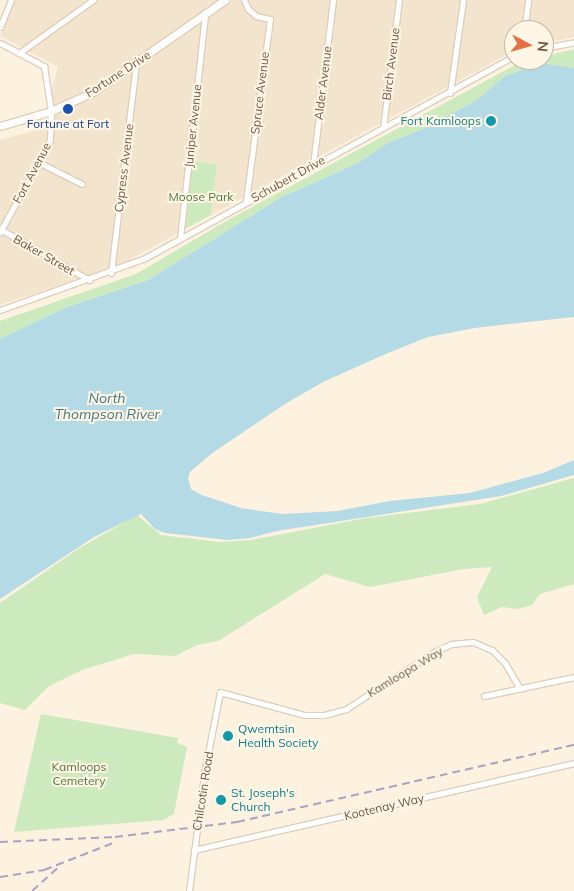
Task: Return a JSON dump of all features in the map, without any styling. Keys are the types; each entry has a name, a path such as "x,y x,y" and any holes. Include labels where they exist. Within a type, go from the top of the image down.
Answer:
{"main road":[{"name":"Fortune Drive","path":"0,126 51,111 94,92 225,0"}],"street":[{"path":"0,27 11,0"},
{"path":"0,43 19,53 93,0"},
{"name":"Spruce Avenue","path":"244,0 248,9 256,16 270,19 246,202"},
{"name":"Alder Avenue","path":"313,165 333,0"},
{"name":"Birch Avenue","path":"383,128 399,0"},
{"path":"450,93 462,0"},
{"path":"525,20 528,0"},
{"name":"Juniper Avenue","path":"180,238 205,15"},
{"path":"554,46 574,42"},
{"name":"Fort Avenue","path":"0,230 50,140 51,111 44,66 19,53"},
{"name":"Schubert Drive","path":"0,310 111,273 145,258 504,62"},
{"name":"Cypress Avenue","path":"111,273 136,64"},
{"path":"38,162 82,184"},
{"name":"Baker Street","path":"0,230 89,280"},
{"name":"Kamloopa Way","path":"220,692 304,715 324,715 346,708 434,652 451,644 472,642 492,650 505,663 520,689"},
{"path":"484,696 574,676"},
{"name":"Chilcotin Road","path":"189,891 220,692"},
{"name":"Kootenay Way","path":"194,850 574,763"}],"shaded area":[{"path":"15,0 574,0 574,37 554,41 554,20 504,20 504,56 211,215 217,164 193,161 185,229 122,264 0,305 0,140 41,129 58,67 0,36"}],"green space":[{"path":"574,49 574,68 554,65 554,54"},
{"path":"506,70 522,70 505,76 477,100 425,128 388,143 358,163 280,198 148,280 67,307 0,339 0,321 136,274 228,220"},
{"name":"Moose Park","path":"192,161 217,164 211,215 185,229"},
{"path":"574,478 574,584 540,594 532,605 517,609 502,607 484,615 477,597 492,567 464,569 370,587 325,574 218,641 197,645 175,656 134,654 82,670 49,686 25,710 0,703 0,603 78,549 137,515 161,535 220,542 252,540 366,518 480,504"},
{"name":"Kamloops Cemetery","path":"41,714 178,738 177,743 187,747 174,814 163,820 14,832"}],"water":[{"name":"North Thompson River","path":"554,65 574,68 574,317 475,328 428,337 388,353 323,382 285,404 211,454 190,472 188,478 191,489 202,495 241,508 282,514 337,511 390,501 470,493 543,473 574,460 574,475 501,496 277,531 250,538 228,540 165,533 155,529 141,514 94,537 0,599 0,339 67,307 148,280 280,198 358,163 388,143 425,128 477,100 505,76 522,70 554,70"}],"railway":[{"path":"0,842 115,837 237,822 574,745"},
{"path":"0,877 44,870 116,842"},
{"path":"32,891 59,867"}],"place":[{"name":"Fortune at Fort","path":"68,109"},
{"name":"Fort Kamloops","path":"491,121"},
{"name":"Qwemtsin Health Society","path":"228,736"},
{"name":"St. Joseph's Church","path":"221,800"}]}
